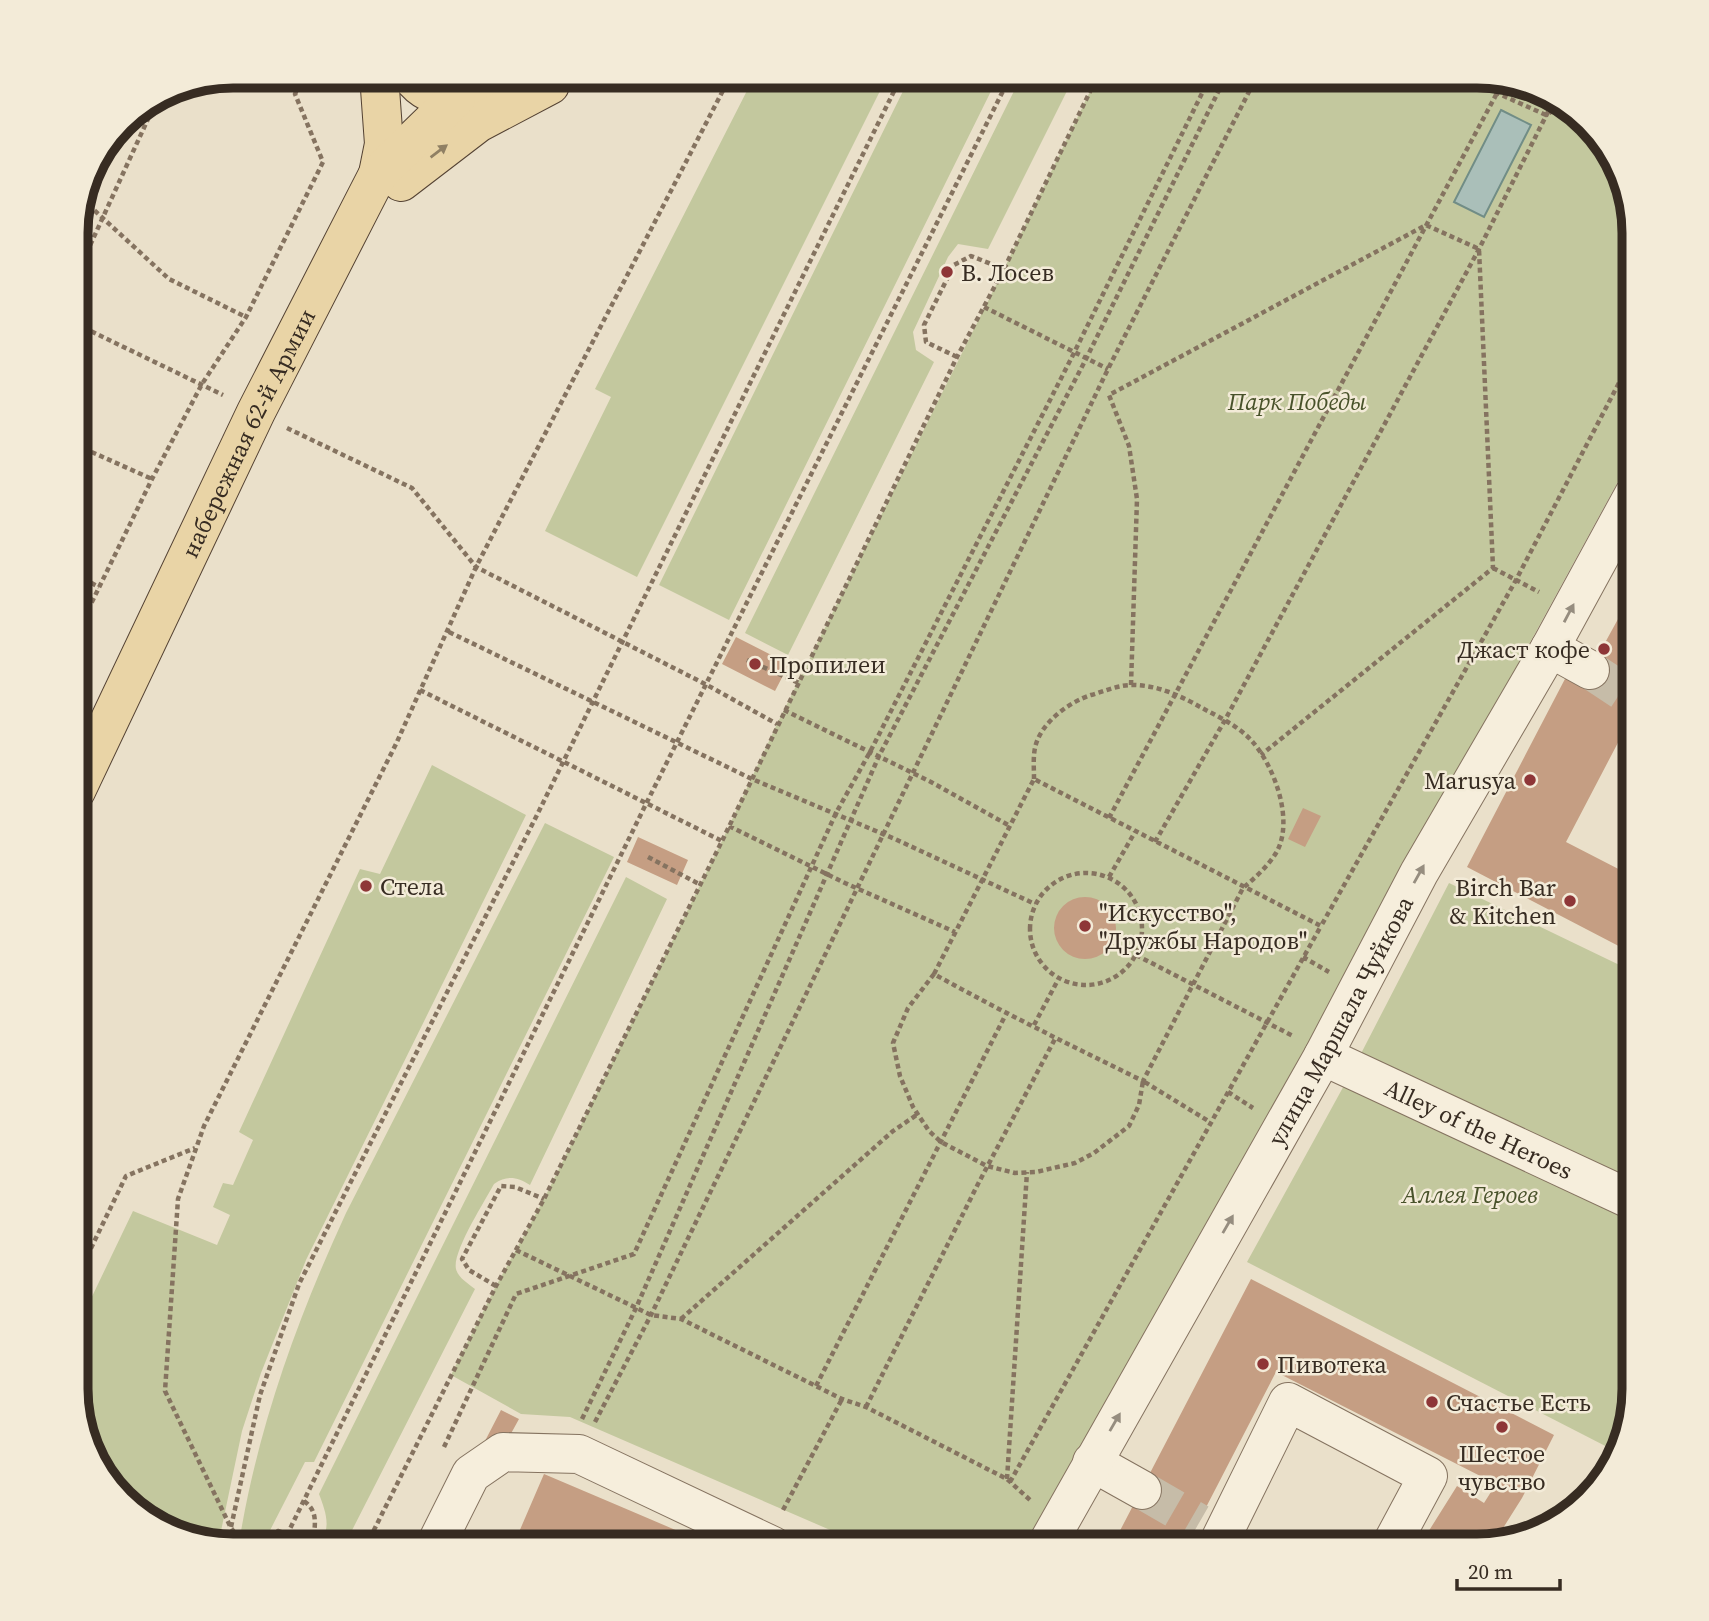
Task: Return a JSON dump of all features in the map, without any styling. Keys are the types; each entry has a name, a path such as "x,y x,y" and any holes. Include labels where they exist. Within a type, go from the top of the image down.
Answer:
{"main road":[{"path":"379,88 381,159"},
{"path":"381,159 400,88"},
{"path":"423,88 440,97 477,88"},
{"name":"набережная 62-й Армии","path":"88,766 256,412 351,228 381,159 480,88"},
{"path":"351,228 415,170 478,122 547,88"}],"street":[{"name":"улица Маршала Чуйкова","path":"1053,1534 1323,1056 1419,873 1550,648 1621,516"},
{"path":"1550,648 1590,670"},
{"name":"Alley of the Heroes","path":"1323,1056 1621,1195"},
{"path":"1213,1534 1288,1402 1428,1476 1397,1534"},
{"path":"441,1534 471,1474 503,1452 572,1454 747,1534"},
{"path":"1092,1462 1142,1490"}],"path":[{"path":"88,613 152,479 202,384 246,317 323,162 295,94 298,88"},
{"path":"236,1534 165,1391 178,1199 204,1126 396,744 419,690 449,632 476,567 724,88"},
{"path":"231,1528 260,1395 299,1284 593,701 896,88"},
{"path":"276,1534 278,1531 288,1534 646,804 1005,88"},
{"path":"372,1534 496,1286 544,1199 1092,88"},
{"path":"439,1458 516,1294 634,1254 836,813 870,752 1074,353 1205,88"},
{"path":"572,1454 879,756 1086,359 1220,88"},
{"path":"572,1454 651,1315 1098,389 1250,88"},
{"path":"1495,89 1497,93 1546,115"},
{"path":"1109,818 1499,89"},
{"path":"1156,842 1225,720 1479,249 1550,108"},
{"path":"1546,115 1554,110"},
{"path":"88,250 151,113"},
{"path":"90,206 169,279 246,317"},
{"path":"1426,225 1479,249"},
{"path":"1109,395 1426,225"},
{"path":"1479,249 1493,568"},
{"path":"957,357 926,342 924,326 954,265 971,256 1004,270"},
{"path":"984,307 1108,369"},
{"path":"88,330 412,488 476,567 707,685 777,724"},
{"path":"1009,1480 1516,580 1621,379"},
{"path":"1098,389 1109,395 1129,446 1137,499 1131,685"},
{"path":"88,450 152,479"},
{"path":"1493,568 1544,595"},
{"path":"1261,755 1493,568"},
{"path":"88,581 99,587"},
{"path":"449,632 752,779 895,839 1035,904"},
{"path":"747,660 799,683"},
{"path":"1131,685 1177,694 1225,720 1251,740 1261,755 1279,792 1285,824 1276,853 1243,888 1143,1081 1139,1105 1129,1126 1108,1143 1074,1163 1057,1168 1027,1172 1000,1171 987,1166 942,1142 929,1131 918,1114 900,1076 894,1043 908,1008 934,974 1034,779 1035,746 1046,726 1059,712 1087,697 1131,685"},
{"path":"419,690 722,841"},
{"path":"784,710 913,773 1010,826"},
{"path":"1034,779 1321,926"},
{"path":"729,826 811,867 955,932"},
{"path":"1109,877 1135,832"},
{"path":"648,857 699,884"},
{"path":"1092,873 1109,877 1124,887 1136,901 1142,918 1142,937 1136,954 1126,969 1111,980 1076,985 1045,968 1035,954 1030,937 1030,920 1035,904 1045,890 1059,879 1092,873"},
{"path":"1136,954 1268,1023"},
{"path":"934,974 1006,1014 1034,1025 1143,1081 1210,1122"},
{"path":"1034,1025 1059,978"},
{"path":"817,1386 1006,1014"},
{"path":"866,1407 987,1166 1056,1037"},
{"path":"1228,1093 1259,1111"},
{"path":"681,1319 893,1131 918,1114"},
{"path":"88,1254 126,1176 196,1148"},
{"path":"1009,1480 1027,1172"},
{"path":"496,1286 469,1270 462,1259 500,1186 515,1187 544,1199"},
{"path":"516,1250 651,1315 681,1319 842,1399 866,1407 1009,1480 1050,1534"},
{"path":"774,1534 842,1399"},
{"path":"304,1501 312,1507 316,1525 315,1534"}],"green space":[{"path":"748,88 882,88 637,577 545,531 611,397 595,389"},
{"path":"905,88 993,88 729,620 659,585"},
{"path":"1016,88 1068,88 988,249 958,244 948,257 913,332 916,350 934,362 788,655 745,633"},
{"name":"Парк Победы","path":"1092,88 1486,88 1514,92 1541,102 1557,112 1586,137 1607,168 1617,195 1621,223 1621,476 1310,1045 1033,1534 839,1534 570,1417 521,1414 451,1375 544,1199"},
{"path":"432,765 526,815 306,1260 261,1373 242,1431 223,1533 195,1529 160,1514 137,1498 107,1461 90,1417 88,1305 133,1211 217,1245 230,1215 213,1207 223,1183 233,1185 253,1140 239,1132 360,869 380,874"},
{"path":"545,823 614,857 314,1462 305,1462 268,1534 241,1534 258,1453 282,1372 296,1331 346,1213"},
{"path":"626,877 667,899 530,1185 512,1178 494,1184 470,1226 459,1251 456,1269 461,1278 475,1289 350,1534 325,1534 327,1523 319,1494"},
{"name":"Аллея Героев","path":"1449,883 1621,966 1621,1389 1619,1417 1609,1448 1247,1262 1352,1071"}],"water":[{"path":"1501,110 1531,125 1484,217 1454,202"}],"building":[{"path":"1621,614 1621,737 1566,842 1621,870 1621,947 1467,867 1566,677 1590,670"},
{"name":"Пропилеи","path":"736,637 789,664 775,691 722,664"},
{"path":"1303,808 1321,816 1305,847 1288,839"},
{"path":"638,837 688,860 677,885 627,862"},
{"name":"\"Искусство\", \"Дружбы Народов\"","path":"1085,897 1107,906 1116,928 1107,950 1085,959 1063,950 1054,928 1063,906"},
{"path":"1251,1279 1554,1435 1522,1498 1501,1531 1427,1534 1457,1486 1484,1503 1496,1484 1276,1372 1192,1534 1118,1534"},
{"path":"501,1410 519,1419 502,1450 485,1441"},
{"path":"544,1474 685,1534 518,1534"}],"tunnel":[{"path":"1590,670 1621,690"},
{"path":"1142,1490 1199,1523"}],"place":[{"name":"В. Лосев","path":"947,272"},
{"name":"Джаст кофе","path":"1604,649"},
{"name":"Пропилеи","path":"755,664"},
{"name":"Marusya","path":"1530,780"},
{"name":"Стела","path":"366,886"},
{"name":"Birch Bar & Kitchen","path":"1570,901"},
{"name":"\"Искусство\", \"Дружбы Народов\"","path":"1085,926"},
{"name":"Пивотека","path":"1263,1364"},
{"name":"Счастье Есть","path":"1432,1402"},
{"name":"Шестое чувство","path":"1502,1427"}]}
